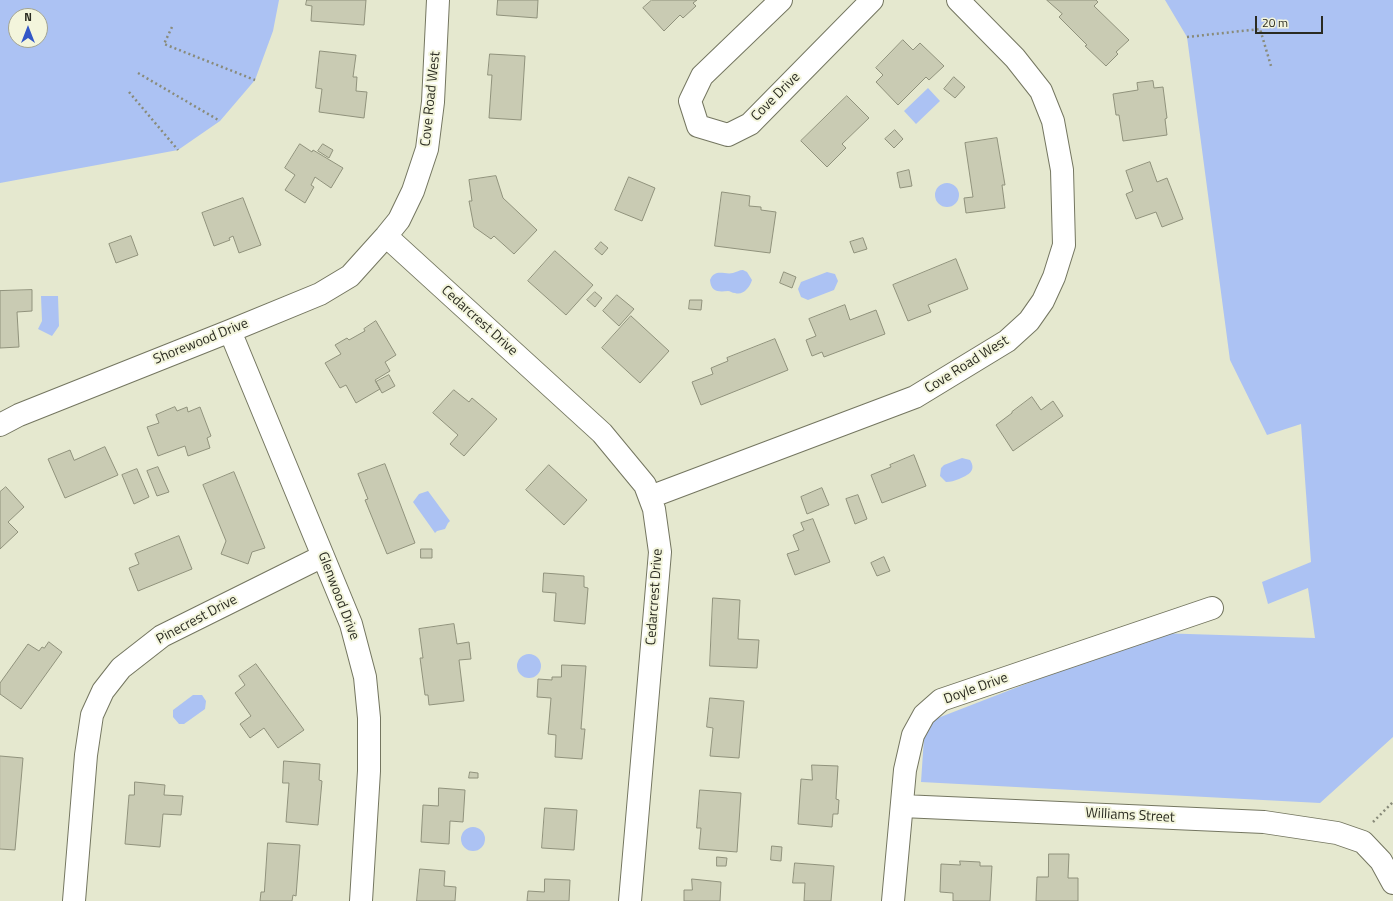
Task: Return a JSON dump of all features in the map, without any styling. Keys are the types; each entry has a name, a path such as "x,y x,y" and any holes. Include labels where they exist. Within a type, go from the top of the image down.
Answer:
{"street":[{"name":"Cove Road West","path":"386,236 399,220 413,191 427,149 433,102 438,0"},
{"name":"Cove Drive","path":"781,0 702,76 690,101 698,126 728,135 750,124 872,0"},
{"name":"Cove Road West","path":"650,497 915,397 1007,341 1029,321 1043,301 1054,277 1064,245 1062,170 1053,121 1041,91 1015,58 958,0"},
{"name":"Shorewood Drive","path":"0,425 19,415 320,294 350,276 386,236"},
{"name":"Cedarcrest Drive","path":"386,236 602,433 645,485 650,497 654,509 660,552 630,901"},
{"name":"Glenwood Drive","path":"230,331 351,624 365,677 369,718 369,771 361,901"},
{"name":"Pinecrest Drive","path":"74,901 86,755 92,715 103,690 121,668 162,636 323,556"},
{"name":"Doyle Drive","path":"893,901 905,770 913,735 924,715 941,700 1212,608"},
{"name":"Williams Street","path":"902,806 1264,822 1336,833 1363,842 1381,861 1393,883"}],"path":[{"path":"172,27 164,44 255,80"},
{"path":"1187,37 1260,29 1271,66"},
{"path":"138,73 220,121"},
{"path":"129,92 178,150"}],"water":[{"path":"0,0 279,0 273,31 255,80 220,121 178,150 0,183"},
{"path":"1165,0 1393,0 1393,737 1320,803 921,782 925,723 1157,633 1315,638 1308,588 1268,604 1262,582 1311,562 1301,424 1267,435 1230,360 1187,37"},
{"path":"928,88 940,101 916,124 904,111"},
{"path":"947,183 956,186 959,195 956,204 947,207 938,204 935,195 938,186"},
{"path":"743,270 747,272 752,280 748,288 743,292 738,294 713,289 710,280 714,274 733,273"},
{"path":"827,272 835,274 838,281 834,290 808,300 801,297 798,289 801,282"},
{"path":"41,296 58,296 59,326 52,336 38,329 42,321"},
{"path":"962,458 970,460 972,470 966,476 946,482 940,476 941,468 944,465"},
{"path":"428,491 450,521 445,529 435,533 413,502 419,494"},
{"path":"529,654 538,657 541,666 538,675 529,678 520,675 517,666 520,657"},
{"path":"193,695 202,695 206,701 205,709 184,724 179,724 173,717 173,710"},
{"path":"473,827 482,830 485,839 482,848 473,851 464,848 461,839 464,830"}],"building":[{"path":"307,0 366,0 364,25 311,21 312,6 306,5"},
{"path":"498,0 538,0 537,18 497,15"},
{"path":"652,0 697,0 693,3 696,6 683,18 680,15 664,31 643,8"},
{"path":"1047,0 1096,0 1098,2 1094,6 1129,40 1116,52 1118,54 1106,66 1085,46 1087,45 1059,17 1062,14"},
{"path":"903,40 913,50 920,43 944,66 929,80 926,77 898,105 876,82 883,75 876,68"},
{"path":"320,51 356,55 353,77 357,77 356,91 367,92 364,118 319,112 322,89 316,88"},
{"path":"490,54 525,56 521,120 489,118 492,75 488,75"},
{"path":"954,77 965,87 955,98 944,89"},
{"path":"1153,81 1154,88 1163,87 1167,118 1165,119 1167,135 1123,141 1119,115 1116,115 1113,94 1138,90 1137,83"},
{"path":"847,96 869,118 842,144 846,148 827,167 801,141"},
{"path":"895,130 903,139 894,148 885,139"},
{"path":"997,138 1005,185 1002,185 1005,208 966,213 964,198 973,197 965,143"},
{"path":"300,144 343,168 331,188 315,177 311,185 314,187 305,203 285,190 295,175 285,168"},
{"path":"323,144 333,150 329,158 318,151"},
{"path":"1150,162 1157,182 1167,178 1183,219 1162,227 1156,212 1136,219 1126,194 1133,191 1126,171"},
{"path":"909,170 912,186 900,188 897,173"},
{"path":"496,176 503,198 537,230 514,254 494,236 491,239 474,227 469,201 472,201 469,180"},
{"path":"629,177 655,188 642,221 615,210"},
{"path":"722,192 750,196 749,206 761,207 761,210 776,212 770,253 715,246"},
{"path":"243,198 261,245 239,253 233,236 229,238 230,240 214,246 202,213"},
{"path":"131,236 138,255 116,263 109,244"},
{"path":"863,238 867,249 854,253 850,242"},
{"path":"601,242 608,248 602,255 595,249"},
{"path":"555,251 593,285 566,315 528,281"},
{"path":"956,259 968,289 928,305 931,312 908,321 893,285"},
{"path":"784,272 796,277 792,288 780,283"},
{"path":"32,290 32,311 17,312 19,347 0,348 0,291"},
{"path":"595,292 602,298 595,307 587,300"},
{"path":"617,295 634,309 619,326 603,311"},
{"path":"690,300 702,300 701,310 689,309"},
{"path":"845,305 850,320 876,310 885,334 824,357 822,352 812,356 806,340 816,336 809,319"},
{"path":"631,316 669,351 640,383 602,348"},
{"path":"376,321 396,355 385,362 390,371 375,380 380,389 356,403 346,385 340,388 325,363 341,354 335,345 347,338 349,340 365,331 364,329"},
{"path":"775,339 788,370 701,405 692,382 713,374 711,368 728,361 727,358"},
{"path":"389,375 395,386 382,393 376,382"},
{"path":"454,390 469,402 472,398 497,419 464,456 450,444 458,435 433,413"},
{"path":"1032,397 1041,410 1053,401 1063,416 1013,451 996,425"},
{"path":"175,407 177,411 187,407 188,412 200,407 211,436 207,438 210,448 188,456 185,446 158,456 147,427 159,423 156,415"},
{"path":"105,447 118,475 65,498 48,459 70,450 74,460"},
{"path":"914,455 926,486 882,503 871,475"},
{"path":"385,464 415,543 387,554 365,500 368,499 358,474"},
{"path":"549,465 587,500 564,525 526,490"},
{"path":"158,467 169,492 157,496 147,471"},
{"path":"137,469 149,497 134,504 122,475"},
{"path":"234,472 265,548 252,552 248,564 221,554 226,541 203,485"},
{"path":"6,487 24,507 8,522 18,532 0,549 0,492"},
{"path":"822,488 829,505 807,514 801,497"},
{"path":"858,495 867,519 855,524 846,499"},
{"path":"813,519 830,562 795,575 787,554 799,550 793,535 804,530 801,523"},
{"path":"179,536 192,569 138,591 129,568 139,564 135,554"},
{"path":"421,549 432,549 432,558 421,558"},
{"path":"884,557 890,571 877,576 871,563"},
{"path":"544,573 584,576 584,587 588,588 585,624 554,621 556,593 543,592"},
{"path":"713,598 740,600 738,639 759,640 757,668 710,666"},
{"path":"454,624 457,644 469,642 471,659 459,660 464,701 429,705 428,695 425,695 420,658 423,658 419,629"},
{"path":"49,642 62,652 21,709 0,694 0,683 28,644 39,651"},
{"path":"256,664 304,730 278,748 264,728 250,738 240,724 251,716 235,693 245,685 239,676"},
{"path":"562,665 586,666 581,729 585,729 582,759 555,757 556,735 548,734 551,698 537,697 538,679 552,680 552,677 561,677"},
{"path":"710,698 744,701 739,758 710,756 713,728 707,727"},
{"path":"0,756 23,758 15,850 0,849"},
{"path":"284,761 320,764 319,780 322,781 318,825 286,822 289,783 283,783"},
{"path":"812,765 838,766 836,799 839,800 838,814 833,814 832,827 798,824 801,779 812,780"},
{"path":"470,772 478,773 478,778 469,778"},
{"path":"135,782 165,785 164,795 183,796 181,815 163,814 160,847 125,844 129,795 134,795"},
{"path":"439,788 465,790 463,822 450,821 449,844 421,842 423,805 438,806"},
{"path":"700,790 741,793 737,852 699,849 701,828 697,828"},
{"path":"545,808 577,810 574,850 542,848"},
{"path":"268,843 300,845 296,896 293,895 292,901 260,901 261,892 264,892"},
{"path":"772,846 782,847 781,861 771,860"},
{"path":"1049,854 1069,854 1068,878 1078,878 1078,901 1036,901 1037,877 1048,877"},
{"path":"717,857 727,858 726,866 717,866"},
{"path":"960,861 980,862 980,866 992,866 990,901 953,901 953,893 940,892 941,864 960,865"},
{"path":"795,863 834,866 831,901 804,901 805,883 793,883"},
{"path":"420,869 445,871 444,886 456,887 455,901 417,901"},
{"path":"545,879 570,880 569,901 527,901 528,891 544,892"},
{"path":"692,879 721,882 720,901 684,901 684,890 692,890"}]}
